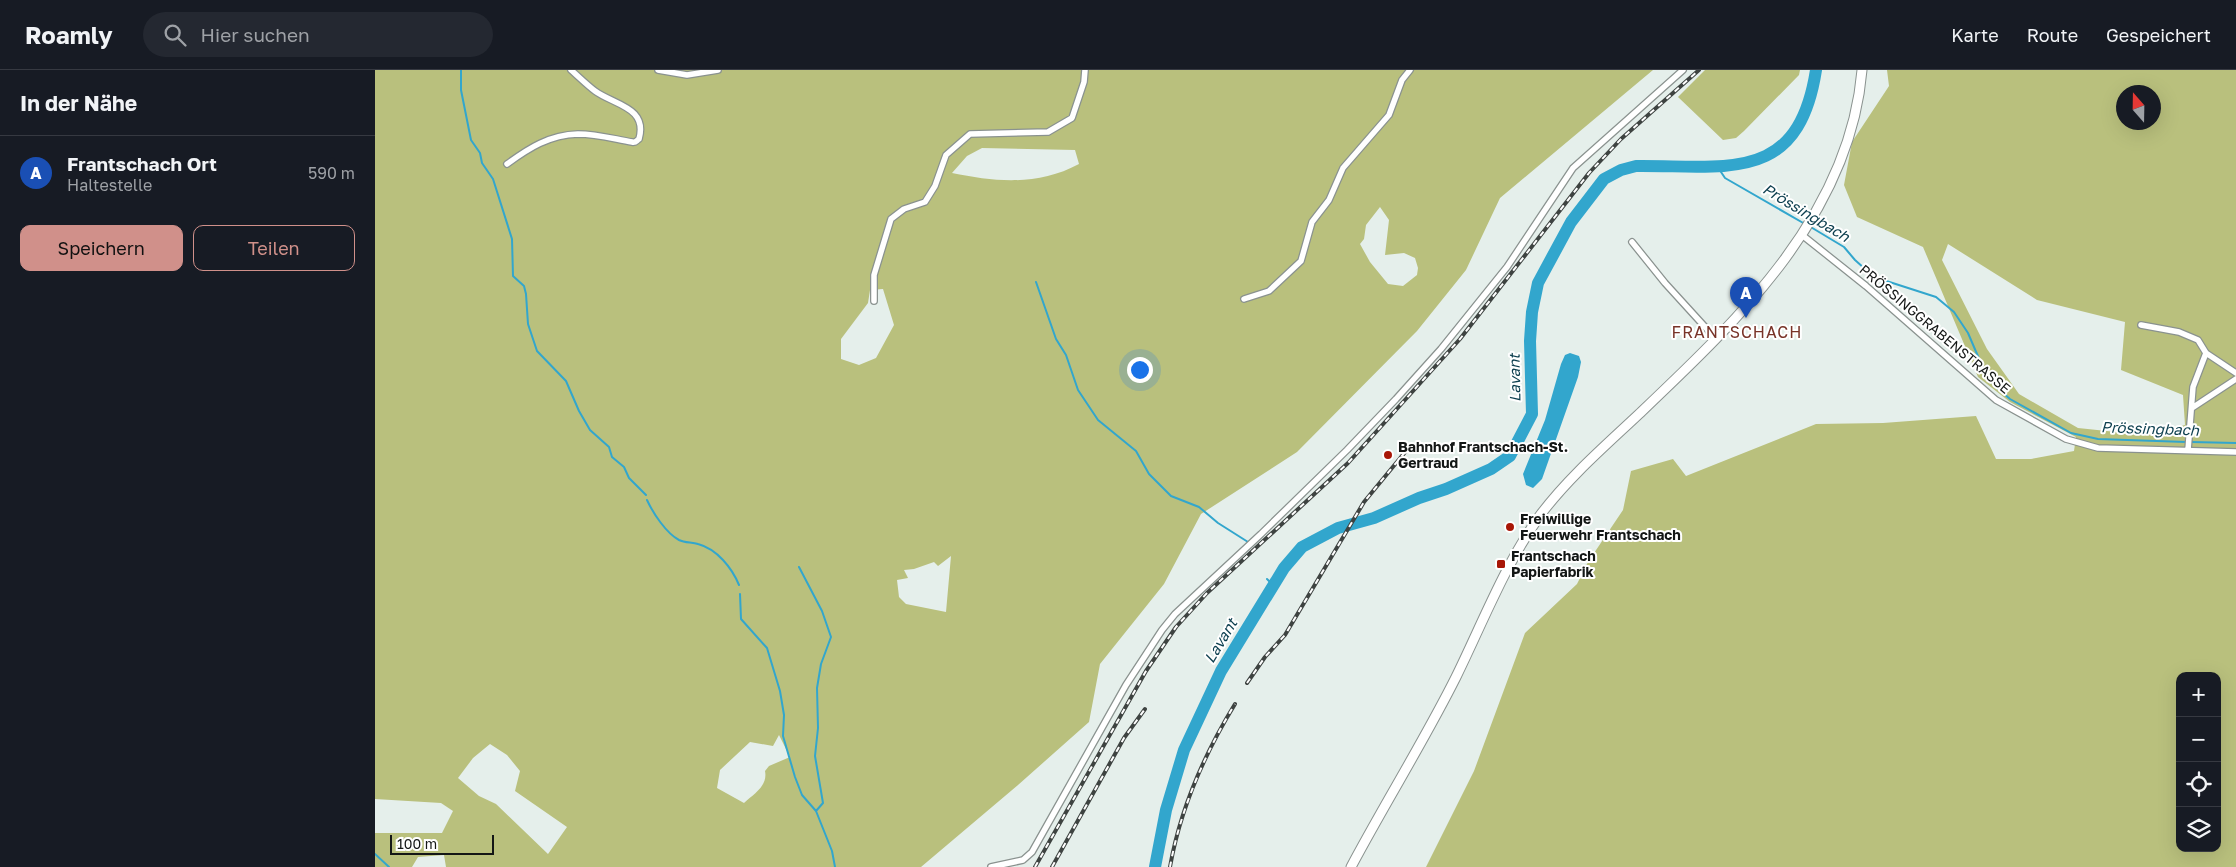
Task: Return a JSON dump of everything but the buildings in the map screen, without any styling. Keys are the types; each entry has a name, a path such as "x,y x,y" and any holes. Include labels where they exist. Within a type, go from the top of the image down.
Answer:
{"main road":[{"path":"1351,867 1426,735 1507,570 1537,521 1573,477 1715,339 1765,286 1803,233 1837,169 1851,132 1862,70"}],"street":[{"path":"507,164 539,142 558,137 577,134 603,136 632,142 639,139 641,126 629,108 596,92 571,70"},
{"path":"658,70 687,75 719,70"},
{"path":"875,302 874,275 891,219 904,209 925,202 935,186 946,155 970,134 1048,132 1072,118 1084,82 1085,70"},
{"path":"1244,299 1269,291 1301,261 1313,222 1329,200 1343,168 1389,115 1402,80 1410,70"},
{"path":"991,867 1023,860 1032,852 1126,685 1162,630 1175,614 1283,513 1396,399 1441,349 1507,267 1573,168 1683,70"},
{"name":"PRÖSSINGGRABENSTRASSE","path":"1803,233 1996,400 2066,439 2098,448 2189,448 2236,452"},
{"path":"1632,242 1665,284 1715,339"},
{"path":"2141,324 2179,332 2198,340 2206,354 2236,373"},
{"path":"2189,448 2193,387 2206,354"},
{"path":"2192,408 2236,379"},
{"path":"1023,860 1024,867"}],"green space":[{"path":"375,70 1653,70 1500,198 1466,270 1417,331 1297,452 1201,514 1164,584 1100,664 1089,722 921,867 446,867 444,855 418,857 412,867 375,867 375,833 442,833 453,811 441,803 375,799","holes":["982,148 1075,150 1079,164 1064,171 1032,179 1001,180 952,173 967,156","1380,207 1389,220 1385,255 1404,253 1415,258 1418,268 1417,275 1403,286 1388,284 1370,262 1360,244 1364,239 1366,225","883,289 894,325 876,358 859,365 841,359 841,339 868,303 870,290","951,556 946,612 906,604 899,597 897,580 908,578 904,570 914,569 934,562 938,566","779,735 790,757 769,766 765,771 762,785 744,803 717,788 720,770 750,742 773,746","490,744 507,755 520,771 515,791 567,827 548,854 496,804 479,796 458,778 473,758"]},
{"path":"1705,70 1800,70 1799,75 1744,131 1736,138 1723,140 1678,97"},
{"path":"1887,70 2236,70 2236,867 1426,867 1474,771 1525,633 1577,584 1588,562 1623,510 1631,471 1673,459 1686,476 1816,424 1883,423 1976,416 1996,459 2031,459 2074,451 2076,437 2010,402 1978,377 1923,247 1857,217 1844,185 1852,142 1889,86","holes":["1948,244 2037,300 2125,322 2121,370 2183,395 2185,425 2145,435 2078,428 2019,394 1987,349 1942,260"]}],"water":[{"path":"1570,353 1579,356 1581,362 1578,377 1542,479 1533,488 1526,485 1523,474 1545,420 1561,364 1565,355"}],"waterway":[{"path":"461,70 461,90 471,140 480,153 482,163 493,179 512,239 513,276 524,286 528,324 537,351 566,381 579,411 590,430 609,447 612,457 624,467 629,478 646,495"},
{"name":"Lavant","path":"1155,867 1166,810 1184,750 1221,671 1284,568 1302,547 1338,528 1374,518 1419,498 1446,489 1491,469 1510,456 1532,414 1530,341 1532,312 1538,283 1571,222 1604,179 1621,170 1636,166 1728,166 1753,161 1775,151 1793,133 1807,107 1816,70"},
{"name":"Prössingbach","path":"1717,166 1725,178 1805,224"},
{"name":"Prössingbach","path":"1809,226 1844,247 1874,277 1936,297 1954,312 1968,333 1986,375 2010,399 2071,433 2098,439 2186,442"},
{"path":"1036,282 1056,339 1066,355 1078,390 1098,420 1136,451 1149,474 1171,496 1199,507 1218,523 1248,542"},
{"name":"Prössingbach","path":"2191,442 2236,443"},
{"path":"647,500 656,517 669,533 679,540 705,546 711,550 728,566 739,585"},
{"path":"799,567 822,611 831,637 821,664 817,688 818,728 815,756 823,803 816,811"},
{"path":"1267,579 1273,585"},
{"path":"740,594 741,619 767,648 780,691 784,715 783,736 795,777 802,795 816,811 832,851 835,867"},
{"path":"375,854 389,867"}],"railway":[{"path":"1035,867 1146,671 1176,627 1207,593 1348,463 1460,339 1589,173 1621,139 1699,70"},
{"path":"1247,683 1265,657 1285,635 1364,502 1406,451"},
{"path":"1170,867 1180,824 1195,782 1235,704"},
{"path":"1052,867 1124,738 1145,709"}],"place":[{"name":"Frantschach Ort","path":"1746,318"},
{"name":"Bahnhof Frantschach-St. Gertraud","path":"1388,455"},
{"name":"Freiwillige Feuerwehr Frantschach","path":"1510,527"},
{"name":"Frantschach Papierfabrik","path":"1501,564"}],"district":[{"name":"FRANTSCHACH","path":"1737,332"}]}
